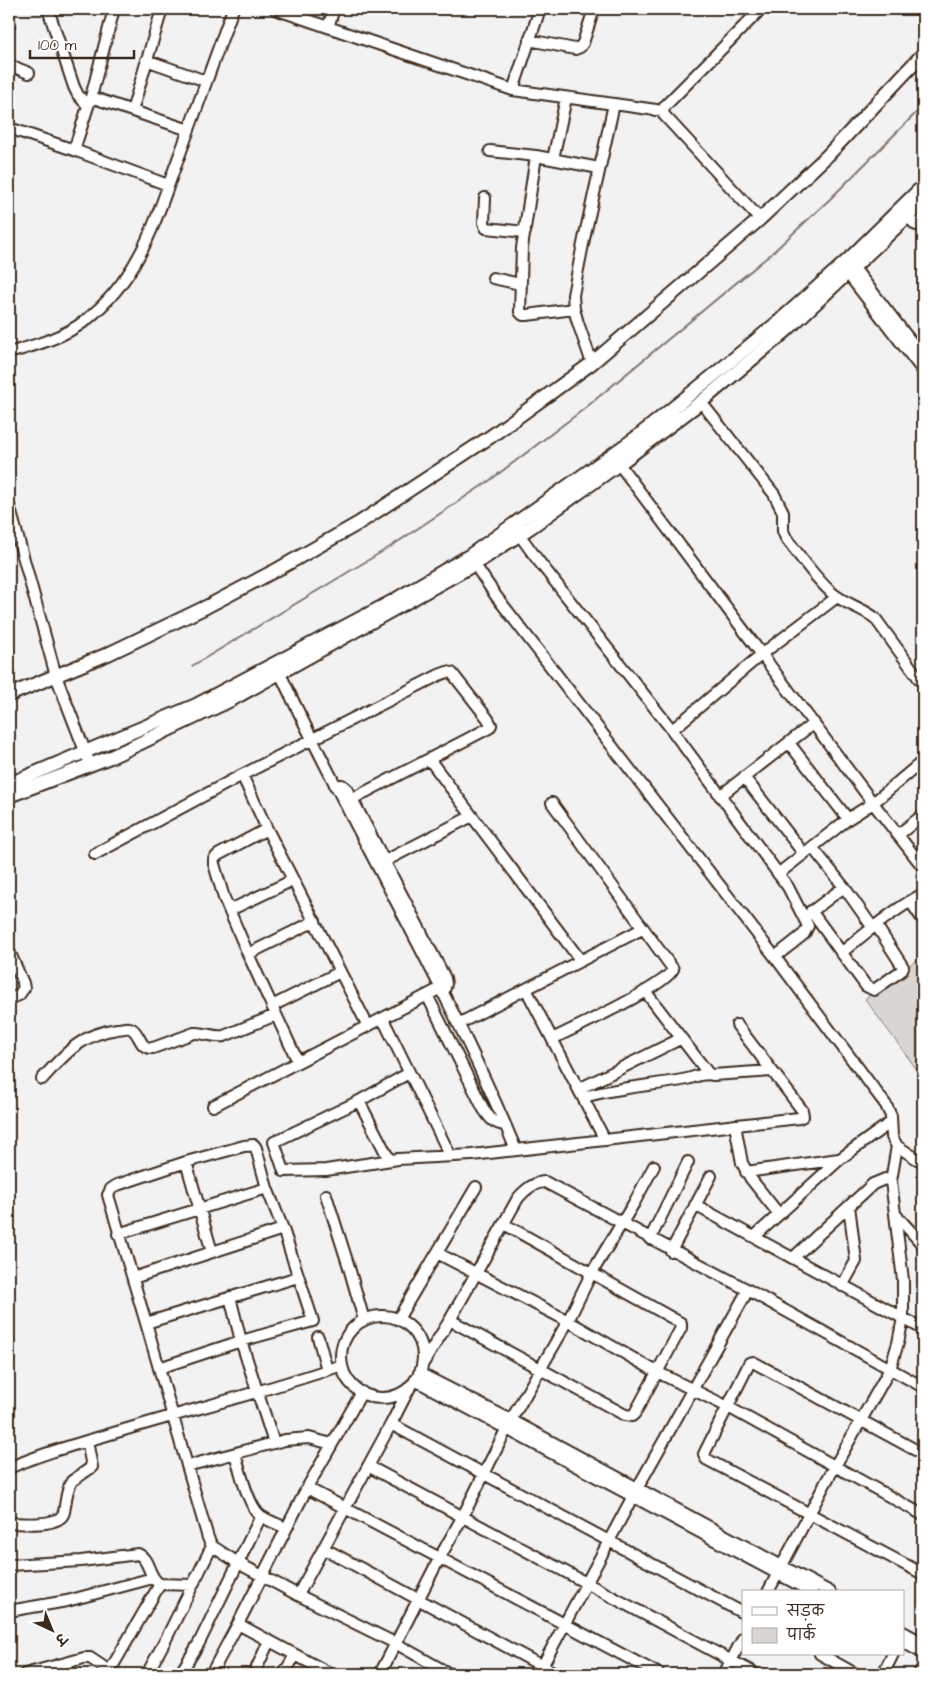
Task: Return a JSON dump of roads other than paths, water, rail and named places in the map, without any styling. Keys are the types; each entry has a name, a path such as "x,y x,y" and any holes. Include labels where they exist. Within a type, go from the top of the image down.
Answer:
{"main road":[{"path":"9,695 108,654 206,607 280,568 359,523 483,442 592,363 760,219 828,155 923,54"},
{"path":"516,530 637,437 778,323 848,260 923,186"},
{"path":"9,784 196,705 278,668 472,560 619,464 701,402 788,330 923,202"},
{"path":"9,796 113,756 231,700 278,668"}],"street":[{"path":"48,9 76,91 90,101 189,130"},
{"path":"74,150 90,101 114,9"},
{"path":"132,112 162,9"},
{"path":"9,352 43,343 67,333 101,307 120,286 145,247 233,9"},
{"path":"275,9 514,90 663,110"},
{"path":"328,27 334,9"},
{"path":"514,90 540,9"},
{"path":"529,40 575,49 580,47 583,44 594,9"},
{"path":"760,219 664,115 663,110 761,9"},
{"path":"9,21 9,26"},
{"path":"146,60 206,81"},
{"path":"9,65 30,73"},
{"path":"553,159 566,98"},
{"path":"592,363 574,309 575,284 614,104"},
{"path":"9,128 168,185"},
{"path":"490,151 536,156 599,168"},
{"path":"536,156 520,265 519,308 523,315 527,316 574,309"},
{"path":"485,198 484,224 486,228 524,232"},
{"path":"908,217 916,225 923,224"},
{"path":"851,271 923,357"},
{"path":"851,271 923,371"},
{"path":"493,278 520,284"},
{"path":"701,402 774,494 783,512 786,538 821,582 837,597 866,611 875,618 923,684"},
{"path":"619,464 873,803 923,865"},
{"path":"9,506 14,545 56,676 90,764"},
{"path":"516,530 672,730 808,914 866,986 872,990 877,989 901,971 903,966 901,961 812,847"},
{"path":"472,560 496,596 776,956 886,1105 891,1116 892,1137 897,1146 917,1159 923,1160"},
{"path":"672,730 762,654 837,597"},
{"path":"278,668 335,786 442,991 516,1150"},
{"path":"95,854 242,776 440,675 450,672 454,675 488,719 490,726 485,731 352,799"},
{"path":"720,796 814,723"},
{"path":"789,743 848,820"},
{"path":"429,759 581,961"},
{"path":"778,874 873,803 923,761"},
{"path":"242,776 368,1026"},
{"path":"744,776 804,854"},
{"path":"213,1106 427,996 442,991 446,984 445,978 352,799 342,784 335,786"},
{"path":"552,804 673,969 667,978 645,991 552,1039"},
{"path":"898,835 923,815"},
{"path":"385,861 472,816"},
{"path":"267,828 218,855 214,859 214,868 248,954 298,1062"},
{"path":"230,910 293,880"},
{"path":"808,914 844,887"},
{"path":"841,953 874,926 923,894"},
{"path":"910,901 923,920"},
{"path":"776,956 807,931 808,914"},
{"path":"248,954 315,921"},
{"path":"457,1023 642,929"},
{"path":"9,951 24,984 24,988 19,995 9,999"},
{"path":"42,1079 67,1051 90,1037 112,1030 130,1028 134,1030 144,1046 149,1049 199,1032 215,1037 224,1036 340,972"},
{"path":"526,989 605,1140"},
{"path":"645,991 708,1074"},
{"path":"427,996 483,1108 493,1121 505,1125"},
{"path":"383,1019 450,1155"},
{"path":"409,1073 274,1142 284,1172 326,1170 389,1159 472,1155 799,1118 803,1116 802,1110 738,1025"},
{"path":"581,1093 680,1039"},
{"path":"581,1093 607,1091 708,1074 772,1071"},
{"path":"359,1100 389,1159"},
{"path":"754,1237 778,1213 840,1159 891,1122"},
{"path":"735,1125 742,1163 746,1172 778,1213"},
{"path":"159,1368 241,1341 313,1321 254,1145 186,1162 117,1185 111,1189 108,1195 208,1538 212,1546 238,1563 395,1643 450,1674"},
{"path":"769,1590 890,1369 898,1343 903,1318 903,1280 891,1181 897,1146"},
{"path":"746,1172 840,1159"},
{"path":"186,1162 212,1252"},
{"path":"650,1239 688,1162"},
{"path":"380,1674 440,1557 464,1516 509,1424 568,1321 591,1274 622,1224 654,1166"},
{"path":"671,1251 711,1176"},
{"path":"792,1258 879,1180 891,1181"},
{"path":"298,1595 417,1376 518,1198 531,1186 540,1182 545,1182 671,1251 748,1290 923,1387"},
{"path":"398,1319 476,1187"},
{"path":"118,1234 199,1207 267,1188"},
{"path":"326,1195 364,1320"},
{"path":"696,1205 923,1329"},
{"path":"842,1286 856,1261 849,1206"},
{"path":"896,1215 923,1246"},
{"path":"450,1320 629,1416 635,1413 681,1328 681,1323 504,1224"},
{"path":"133,1278 283,1229"},
{"path":"438,1253 568,1321 657,1372 728,1407 923,1514"},
{"path":"146,1322 298,1277"},
{"path":"540,1670 692,1389 748,1290"},
{"path":"230,1297 241,1341 274,1443"},
{"path":"386,1316 398,1319 410,1326 418,1338 422,1351 417,1376 396,1395 384,1398 373,1397 352,1386 346,1376 342,1365 341,1352 345,1340 352,1329 364,1320 386,1316"},
{"path":"318,1337 328,1370"},
{"path":"923,1454 752,1362 747,1368 705,1450 704,1457 923,1574"},
{"path":"9,1467 39,1455 173,1414 258,1392 342,1365"},
{"path":"417,1376 780,1569 826,1590"},
{"path":"211,1674 307,1488 362,1392"},
{"path":"391,1424 742,1612"},
{"path":"187,1466 285,1440 309,1438 332,1444"},
{"path":"9,1523 45,1523 60,1519 72,1481 92,1467 87,1441"},
{"path":"235,1454 250,1500 256,1512 286,1528"},
{"path":"368,1466 756,1674"},
{"path":"307,1488 659,1674"},
{"path":"180,1674 199,1643 261,1516"},
{"path":"146,1674 166,1639 212,1546"},
{"path":"323,1548 419,1598 540,1670 557,1674"},
{"path":"9,1565 81,1562 138,1554 144,1558 157,1581"},
{"path":"780,1569 809,1590"},
{"path":"9,1611 67,1601 157,1581 193,1585"},
{"path":"25,1674 84,1658 90,1658 111,1673 157,1581"},
{"path":"238,1624 331,1674"},
{"path":"904,1635 923,1643"},
{"path":"904,1635 923,1653"},
{"path":"724,1674 742,1640"},
{"path":"254,1674 269,1641"},
{"path":"284,1674 295,1655"},
{"path":"824,1656 856,1674"},
{"path":"883,1674 892,1656"},
{"path":"919,1674 923,1667"}],"waterway":[{"path":"192,666 390,547 489,481 584,409 771,254 830,199 923,106"}]}
